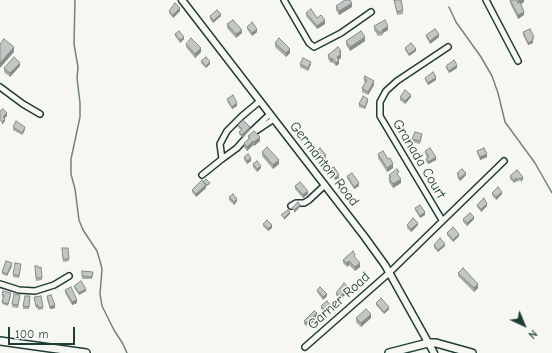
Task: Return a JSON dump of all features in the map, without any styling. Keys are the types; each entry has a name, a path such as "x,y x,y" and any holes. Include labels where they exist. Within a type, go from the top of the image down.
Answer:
{"highway":[{"path":"0,341 86,353"},
{"path":"389,353 428,343 447,346 472,353"},
{"path":"440,353 442,349 447,346"}],"main road":[{"name":"Germanton Road","path":"182,0 364,236 389,273 434,353"}],"street":[{"path":"284,0 309,43 314,47 341,33 371,12"},
{"path":"486,0 518,61"},
{"name":"Granada Court","path":"442,220 380,116 380,102 386,90 397,81 448,47"},
{"path":"0,87 40,114"},
{"path":"222,159 220,144 222,138 232,125 260,101"},
{"path":"202,175 245,139 251,132 272,116"},
{"name":"Garner Road","path":"305,347 389,273 504,161"},
{"path":"291,206 296,203 304,203 309,200 325,185"},
{"path":"0,284 19,290 35,291 54,285 69,276"}],"building":[{"path":"345,0 350,0 352,3 339,11 336,6"},
{"path":"394,0 401,0 403,10 397,12"},
{"path":"510,0 521,0 517,2 520,2 524,12 518,15"},
{"path":"175,3 180,8 173,15 169,11"},
{"path":"311,9 317,18 321,15 325,20 317,26 306,13"},
{"path":"217,10 221,14 213,21 210,16"},
{"path":"233,20 242,30 236,34 227,24"},
{"path":"385,20 388,26 382,30 383,32 378,32 374,26"},
{"path":"252,22 257,29 252,33 247,27"},
{"path":"435,29 439,34 430,41 426,35"},
{"path":"530,29 534,37 532,38 533,40 528,43 523,32"},
{"path":"179,31 184,37 180,40 175,34"},
{"path":"361,31 365,37 350,47 346,41"},
{"path":"191,38 201,48 195,54 186,44"},
{"path":"279,38 290,49 286,53 275,43"},
{"path":"4,39 14,47 0,63 0,44"},
{"path":"411,43 416,49 409,54 405,48"},
{"path":"338,47 341,54 337,57 339,60 336,63 328,55"},
{"path":"14,57 20,63 10,73 4,68"},
{"path":"206,57 210,62 206,66 201,61"},
{"path":"303,58 311,62 308,68 300,64"},
{"path":"454,60 457,65 449,71 446,66"},
{"path":"433,72 436,77 428,83 425,78"},
{"path":"365,76 374,81 368,92 362,88 367,80 364,79"},
{"path":"405,90 411,95 405,101 400,97"},
{"path":"233,95 237,103 232,107 227,99"},
{"path":"363,96 368,99 365,107 359,104"},
{"path":"3,109 7,113 3,117 5,119 2,122 0,120 0,111"},
{"path":"243,120 250,127 242,135 239,132 242,129 238,125"},
{"path":"16,121 25,127 22,133 13,127"},
{"path":"254,131 260,137 247,147 244,143 250,138 248,136"},
{"path":"415,132 422,134 420,141 412,139"},
{"path":"267,147 279,160 273,165 262,152"},
{"path":"320,148 326,155 323,160 316,152"},
{"path":"430,148 436,157 428,162 426,159 429,157 425,151"},
{"path":"484,148 487,154 480,157 477,151"},
{"path":"383,151 388,159 390,158 393,164 387,168 378,154"},
{"path":"248,154 251,158 247,161 244,157"},
{"path":"257,161 261,166 257,169 253,164"},
{"path":"334,167 339,175 335,178 330,169"},
{"path":"397,169 399,172 397,174 401,179 393,184 389,178 391,177 389,175"},
{"path":"462,169 466,173 460,178 457,173"},
{"path":"517,170 523,177 517,180 516,178 514,181 510,176"},
{"path":"352,173 359,183 354,187 347,176"},
{"path":"206,179 210,183 207,185 203,182"},
{"path":"202,180 206,185 196,194 192,190"},
{"path":"300,182 308,191 303,195 295,186"},
{"path":"498,187 502,192 496,197 492,193"},
{"path":"233,194 237,199 234,202 229,197"},
{"path":"484,198 487,204 481,209 477,205"},
{"path":"298,202 300,205 294,210 292,208"},
{"path":"420,205 425,212 420,216 415,208"},
{"path":"288,210 290,212 284,218 281,215"},
{"path":"470,213 474,217 467,223 463,219"},
{"path":"413,218 418,223 411,229 407,225"},
{"path":"267,220 272,225 268,229 263,224"},
{"path":"453,227 459,234 453,240 447,233"},
{"path":"440,238 445,244 438,250 434,245"},
{"path":"62,248 68,248 69,259 63,259"},
{"path":"353,251 354,256 360,263 355,267 349,261 347,263 343,260"},
{"path":"6,261 12,263 7,274 2,272"},
{"path":"15,263 21,264 19,276 13,274"},
{"path":"35,266 38,266 39,268 41,267 42,278 36,278"},
{"path":"463,268 478,284 474,288 458,273"},
{"path":"82,271 93,272 92,277 82,276"},
{"path":"81,281 86,289 79,293 74,286"},
{"path":"344,283 351,290 349,292 346,288 343,290 345,292 340,297 336,293"},
{"path":"71,287 77,300 72,302 65,290"},
{"path":"320,287 327,294 323,297 317,290"},
{"path":"3,291 11,293 8,304 2,302 4,295 2,295"},
{"path":"14,294 20,295 18,305 12,304"},
{"path":"51,295 55,305 50,307 47,296"},
{"path":"25,296 30,296 29,307 23,306"},
{"path":"41,296 43,307 38,308 34,297"},
{"path":"381,298 389,307 384,312 376,303"},
{"path":"327,301 330,305 325,310 321,306"},
{"path":"366,309 371,314 361,323 356,318"},
{"path":"314,311 317,313 313,317 314,318 309,323 308,321 306,323 304,321"}],"waterway":[{"path":"75,0 74,44 78,67 77,78 80,117 71,159 71,174 75,189 79,220 83,230 97,251 102,269 100,294 102,306 127,353"},
{"path":"449,7 456,22 481,57 492,76 505,122 535,163 552,193"}]}
